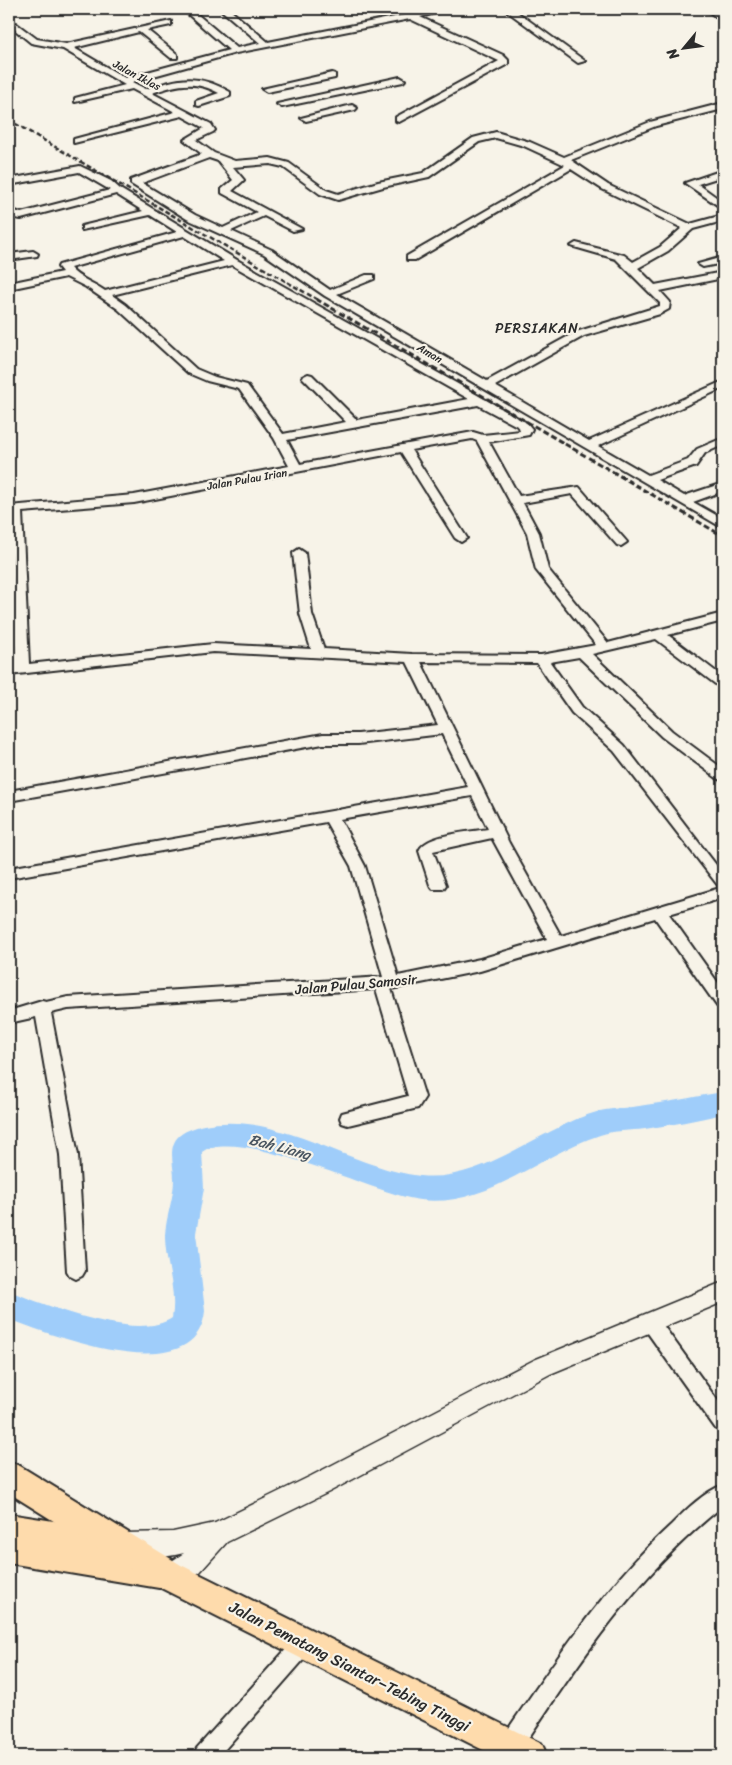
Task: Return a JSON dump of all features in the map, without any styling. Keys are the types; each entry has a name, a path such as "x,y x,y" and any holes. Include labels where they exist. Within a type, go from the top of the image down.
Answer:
{"highway":[{"name":"Jalan Pematang Siantar–Tebing Tinggi","path":"9,1476 170,1576 520,1751"}],"main road":[{"path":"10,1538 121,1545"},
{"path":"10,1538 170,1576"}],"street":[{"path":"186,9 235,51"},
{"path":"224,9 267,44"},
{"path":"78,100 235,51 440,9"},
{"path":"508,9 581,61"},
{"path":"709,9 723,18"},
{"path":"399,119 505,62 500,57 412,16"},
{"name":"Jalan Iklas","path":"9,21 34,41 66,47 128,84 208,126 210,130 189,140 210,154"},
{"path":"66,47 168,23"},
{"path":"140,29 174,56"},
{"path":"267,89 332,76"},
{"path":"145,92 193,79 209,83 227,94 199,103"},
{"path":"282,104 400,80"},
{"path":"306,118 352,108"},
{"path":"411,258 567,162 632,131 721,108"},
{"path":"77,141 183,113"},
{"path":"210,154 223,161 240,166 276,162 291,168 323,192 338,198 381,184 426,175 476,140 496,135 527,144 567,162 605,187 627,196 670,220 689,227"},
{"name":"Aman","path":"210,154 136,180 136,184 192,217 268,252 329,294 723,524"},
{"path":"223,161 239,180 225,191 298,229"},
{"path":"9,182 75,169 85,170 232,262 479,400"},
{"path":"723,172 690,183 723,206"},
{"path":"9,212 13,216 21,216 117,190"},
{"path":"86,228 151,212"},
{"path":"222,232 264,212"},
{"path":"632,267 658,252 689,227 723,218"},
{"path":"185,233 67,264 63,267 67,274 90,285 122,307 192,371 243,387 280,438 297,470"},
{"path":"487,386 580,334 661,311 665,307 665,302 632,267 611,254 576,246"},
{"path":"9,257 33,254"},
{"path":"703,264 723,260"},
{"path":"104,294 232,262"},
{"path":"9,286 67,274"},
{"path":"653,289 723,276"},
{"path":"329,294 370,277"},
{"path":"308,377 355,425"},
{"path":"588,446 723,384"},
{"path":"280,438 479,400"},
{"name":"Jalan Pulau Irian","path":"13,509 134,499 297,470 467,435 473,434 482,440 525,433 526,429 523,424 479,400"},
{"path":"482,440 533,533 542,570 605,648"},
{"path":"647,480 692,462 701,451 723,441"},
{"path":"404,448 461,538"},
{"path":"683,501 723,487"},
{"path":"516,500 575,490 621,542"},
{"path":"13,509 23,670"},
{"path":"299,553 306,614 319,653"},
{"path":"9,671 213,648 412,658 542,659 605,648 723,616"},
{"path":"658,634 723,683"},
{"path":"582,652 667,734 723,776"},
{"path":"412,658 497,832 557,943"},
{"path":"542,659 577,710 619,748 723,884"},
{"path":"9,796 323,740 358,739 446,729"},
{"path":"9,873 477,790"},
{"path":"331,817 358,866 417,1098 412,1103 348,1118"},
{"path":"438,885 426,851 428,848 433,844 497,832"},
{"name":"Jalan Pulau Samosir","path":"9,1017 42,1007 68,1002 387,984 480,965 723,893"},
{"path":"659,912 723,1002"},
{"path":"42,1007 69,1155 76,1271"},
{"path":"121,1545 173,1544 218,1534 320,1484 542,1367 723,1292"},
{"path":"651,1323 723,1422"},
{"path":"520,1751 603,1611 641,1566 689,1519 723,1494"},
{"path":"170,1576 185,1569 201,1556 218,1534"},
{"path":"205,1756 305,1643"}],"waterway":[{"name":"Bah Liang","path":"9,1305 72,1327 126,1339 150,1340 170,1337 184,1327 188,1316 189,1302 181,1233 189,1188 187,1151 188,1146 200,1138 222,1134 249,1136 278,1142 397,1183 420,1188 443,1188 489,1175 556,1141 600,1123 723,1103"}],"railway":[{"path":"9,120 318,300"},
{"path":"316,299 723,536"}],"district":[{"name":"PERSIAKAN","path":"537,328"}]}
